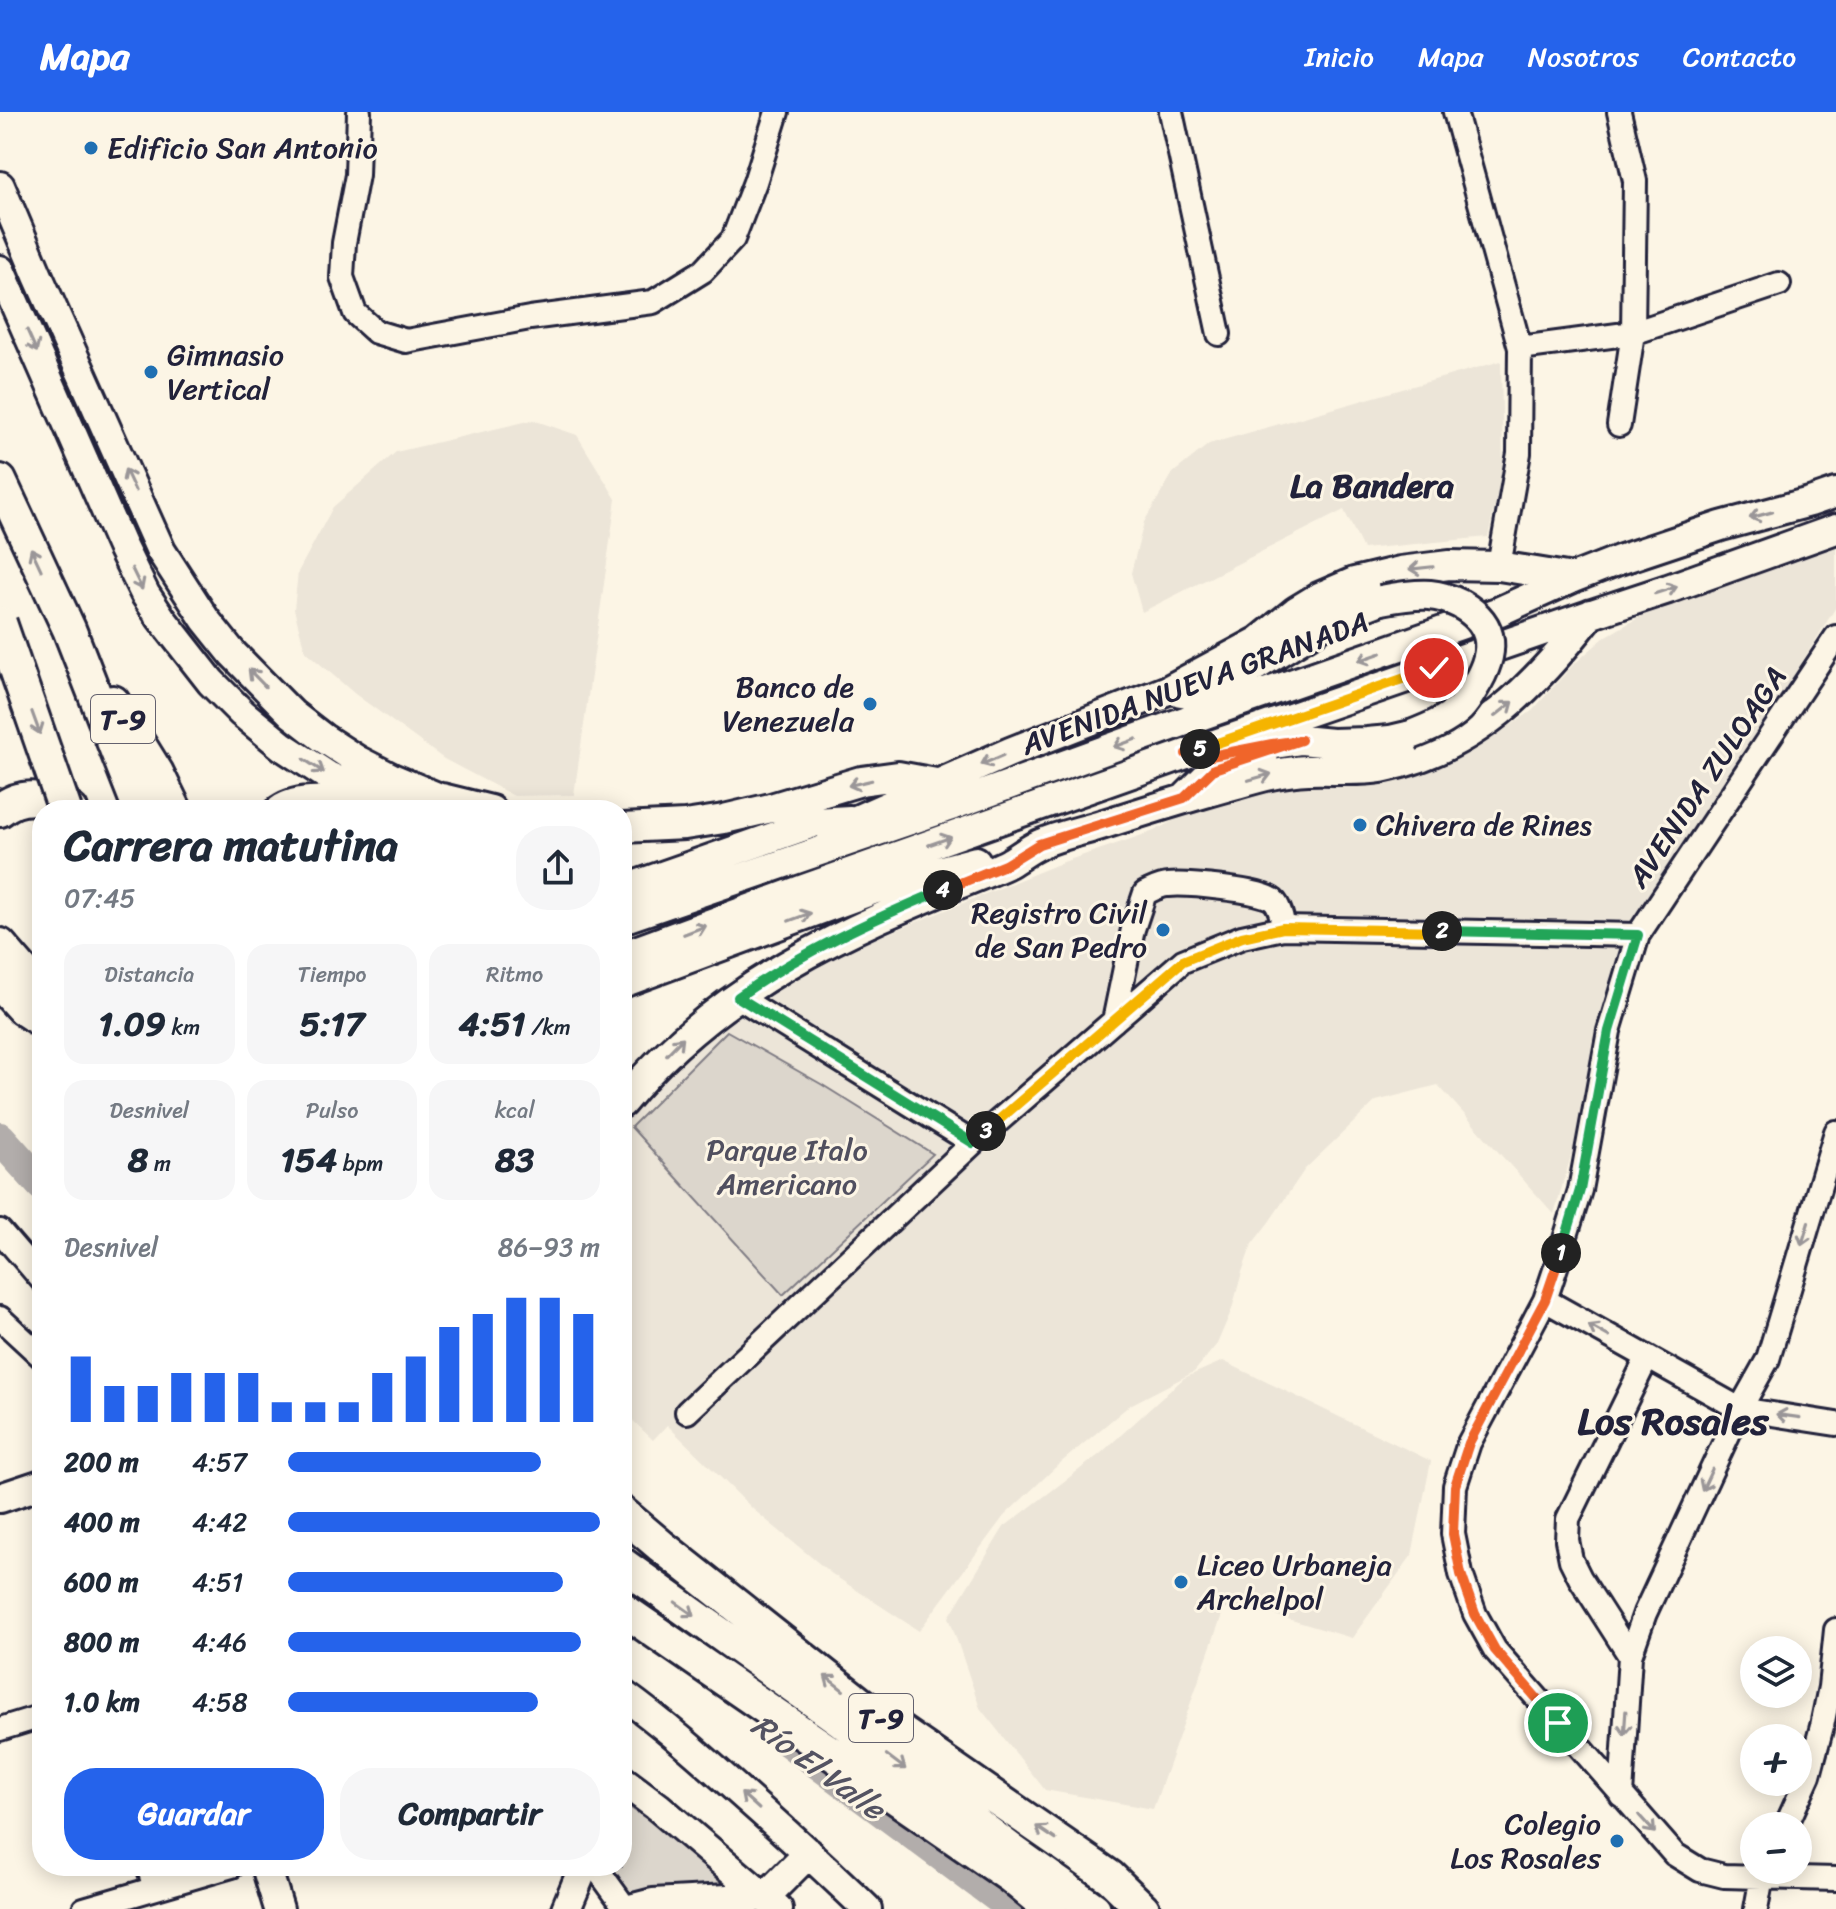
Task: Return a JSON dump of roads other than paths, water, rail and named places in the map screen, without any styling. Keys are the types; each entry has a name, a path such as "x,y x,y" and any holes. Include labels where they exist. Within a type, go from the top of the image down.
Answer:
{"highway":[{"name":"T-9","path":"0,481 69,629 136,800"},
{"path":"0,623 64,800"},
{"name":"T-9","path":"69,629 157,773 170,800"},
{"path":"0,810 23,798 48,800"},
{"path":"0,945 32,982"},
{"path":"0,984 32,1014"},
{"path":"632,1504 661,1546"},
{"name":"T-9","path":"632,1521 867,1709 1110,1877 1143,1909"},
{"path":"632,1571 842,1721 1094,1909"},
{"name":"T-9","path":"632,1616 1010,1876 1050,1909"}],"main road":[{"path":"0,186 161,551 205,619 233,654 302,722 357,760 440,800"},
{"path":"0,270 121,545 145,594 161,618 211,682 242,713 282,746 328,776 380,800"},
{"name":"AVENIDA NUEVA GRANADA","path":"632,916 1500,611 1573,578 1721,526 1836,493"},
{"name":"AVENIDA NUEVA GRANADA","path":"632,952 1186,754 1836,529"},
{"path":"771,867 789,852 854,819 1010,752 1168,690 1259,641 1319,597 1354,582 1400,571 1449,565 1499,566 1573,578"},
{"path":"1168,690 1195,694 1220,686 1332,619 1381,600 1418,595 1445,597 1479,618 1489,639 1491,650 1486,665 1462,706 1436,725 1411,735 1367,742 1301,740 1211,756 1186,754"},
{"path":"632,979 889,884 1039,844 1184,798 1276,773 1381,768 1411,760 1449,745 1480,727 1514,701 1592,614"},
{"path":"1188,720 1233,696 1256,666"},
{"path":"1184,798 1214,769 1301,740"},
{"path":"632,828 724,819 861,781 898,776 936,783"},
{"path":"632,886 816,822 854,819"},
{"path":"632,1092 687,1034 799,957 860,926 1005,865 1039,844"},
{"path":"0,1498 32,1487"},
{"path":"632,1701 809,1853 867,1909"},
{"path":"632,1788 771,1903"},
{"path":"771,1903 809,1853"},
{"path":"269,1876 279,1909"},
{"path":"566,1909 581,1876"},
{"path":"628,1909 653,1903 669,1906 771,1903"}],"street":[{"path":"359,112 357,175 344,243 342,277 355,313 376,332 406,341 530,318 653,302 703,271 733,239 777,112"},
{"path":"1171,112 1219,334"},
{"path":"1455,112 1520,348 1519,453 1499,566"},
{"path":"1619,112 1635,181 1633,333 1619,425"},
{"path":"1520,348 1633,333 1779,284"},
{"name":"AVENIDA ZULOAGA","path":"1740,1875 1724,1876 1700,1870 1674,1854 1495,1650 1475,1614 1461,1574 1453,1534 1455,1486 1469,1443 1545,1300 1580,1190 1609,1031 1638,935 1836,637"},
{"path":"1114,1021 1133,929 1145,893 1167,884 1264,894 1275,901 1283,928"},
{"path":"687,1412 973,1143 1183,961 1242,937 1283,928 1638,935"},
{"path":"738,997 973,1143"},
{"path":"1621,1795 1630,1656 1645,1613 1740,1409 1768,1359 1836,1132"},
{"path":"0,1231 32,1268"},
{"path":"1545,1300 1740,1409 1836,1424"},
{"path":"0,1318 32,1348"},
{"path":"1630,1656 1571,1560 1567,1540 1568,1519 1647,1358"},
{"path":"1792,1812 1809,1775 1833,1687 1836,1630"},
{"path":"0,1729 32,1719"},
{"path":"151,1876 155,1888"},
{"path":"84,1909 197,1876"},
{"path":"603,1876 628,1909"},
{"name":"AVENIDA ZULOAGA","path":"1812,1877 1836,1879"},
{"path":"1756,1909 1762,1884"}],"waterway":[{"name":"Río El Valle","path":"0,1138 32,1174"},
{"name":"Río El Valle","path":"788,1741 1014,1909"}],"place":[{"name":"Edificio San Antonio","path":"91,148"},
{"name":"Gimnasio Vertical","path":"151,372"},
{"name":"Banco de Venezuela","path":"870,704"},
{"name":"Chivera de Rines","path":"1360,825"},
{"name":"Registro Civil de San Pedro","path":"1163,930"},
{"name":"Liceo Urbaneja Archelpol","path":"1181,1582"},
{"name":"Colegio Los Rosales","path":"1617,1841"}],"district":[{"name":"La Bandera","path":"1372,486"},
{"name":"Los Rosales","path":"1673,1421"}],"park label":[{"name":"Parque Italo Americano","path":"787,1167"}]}
